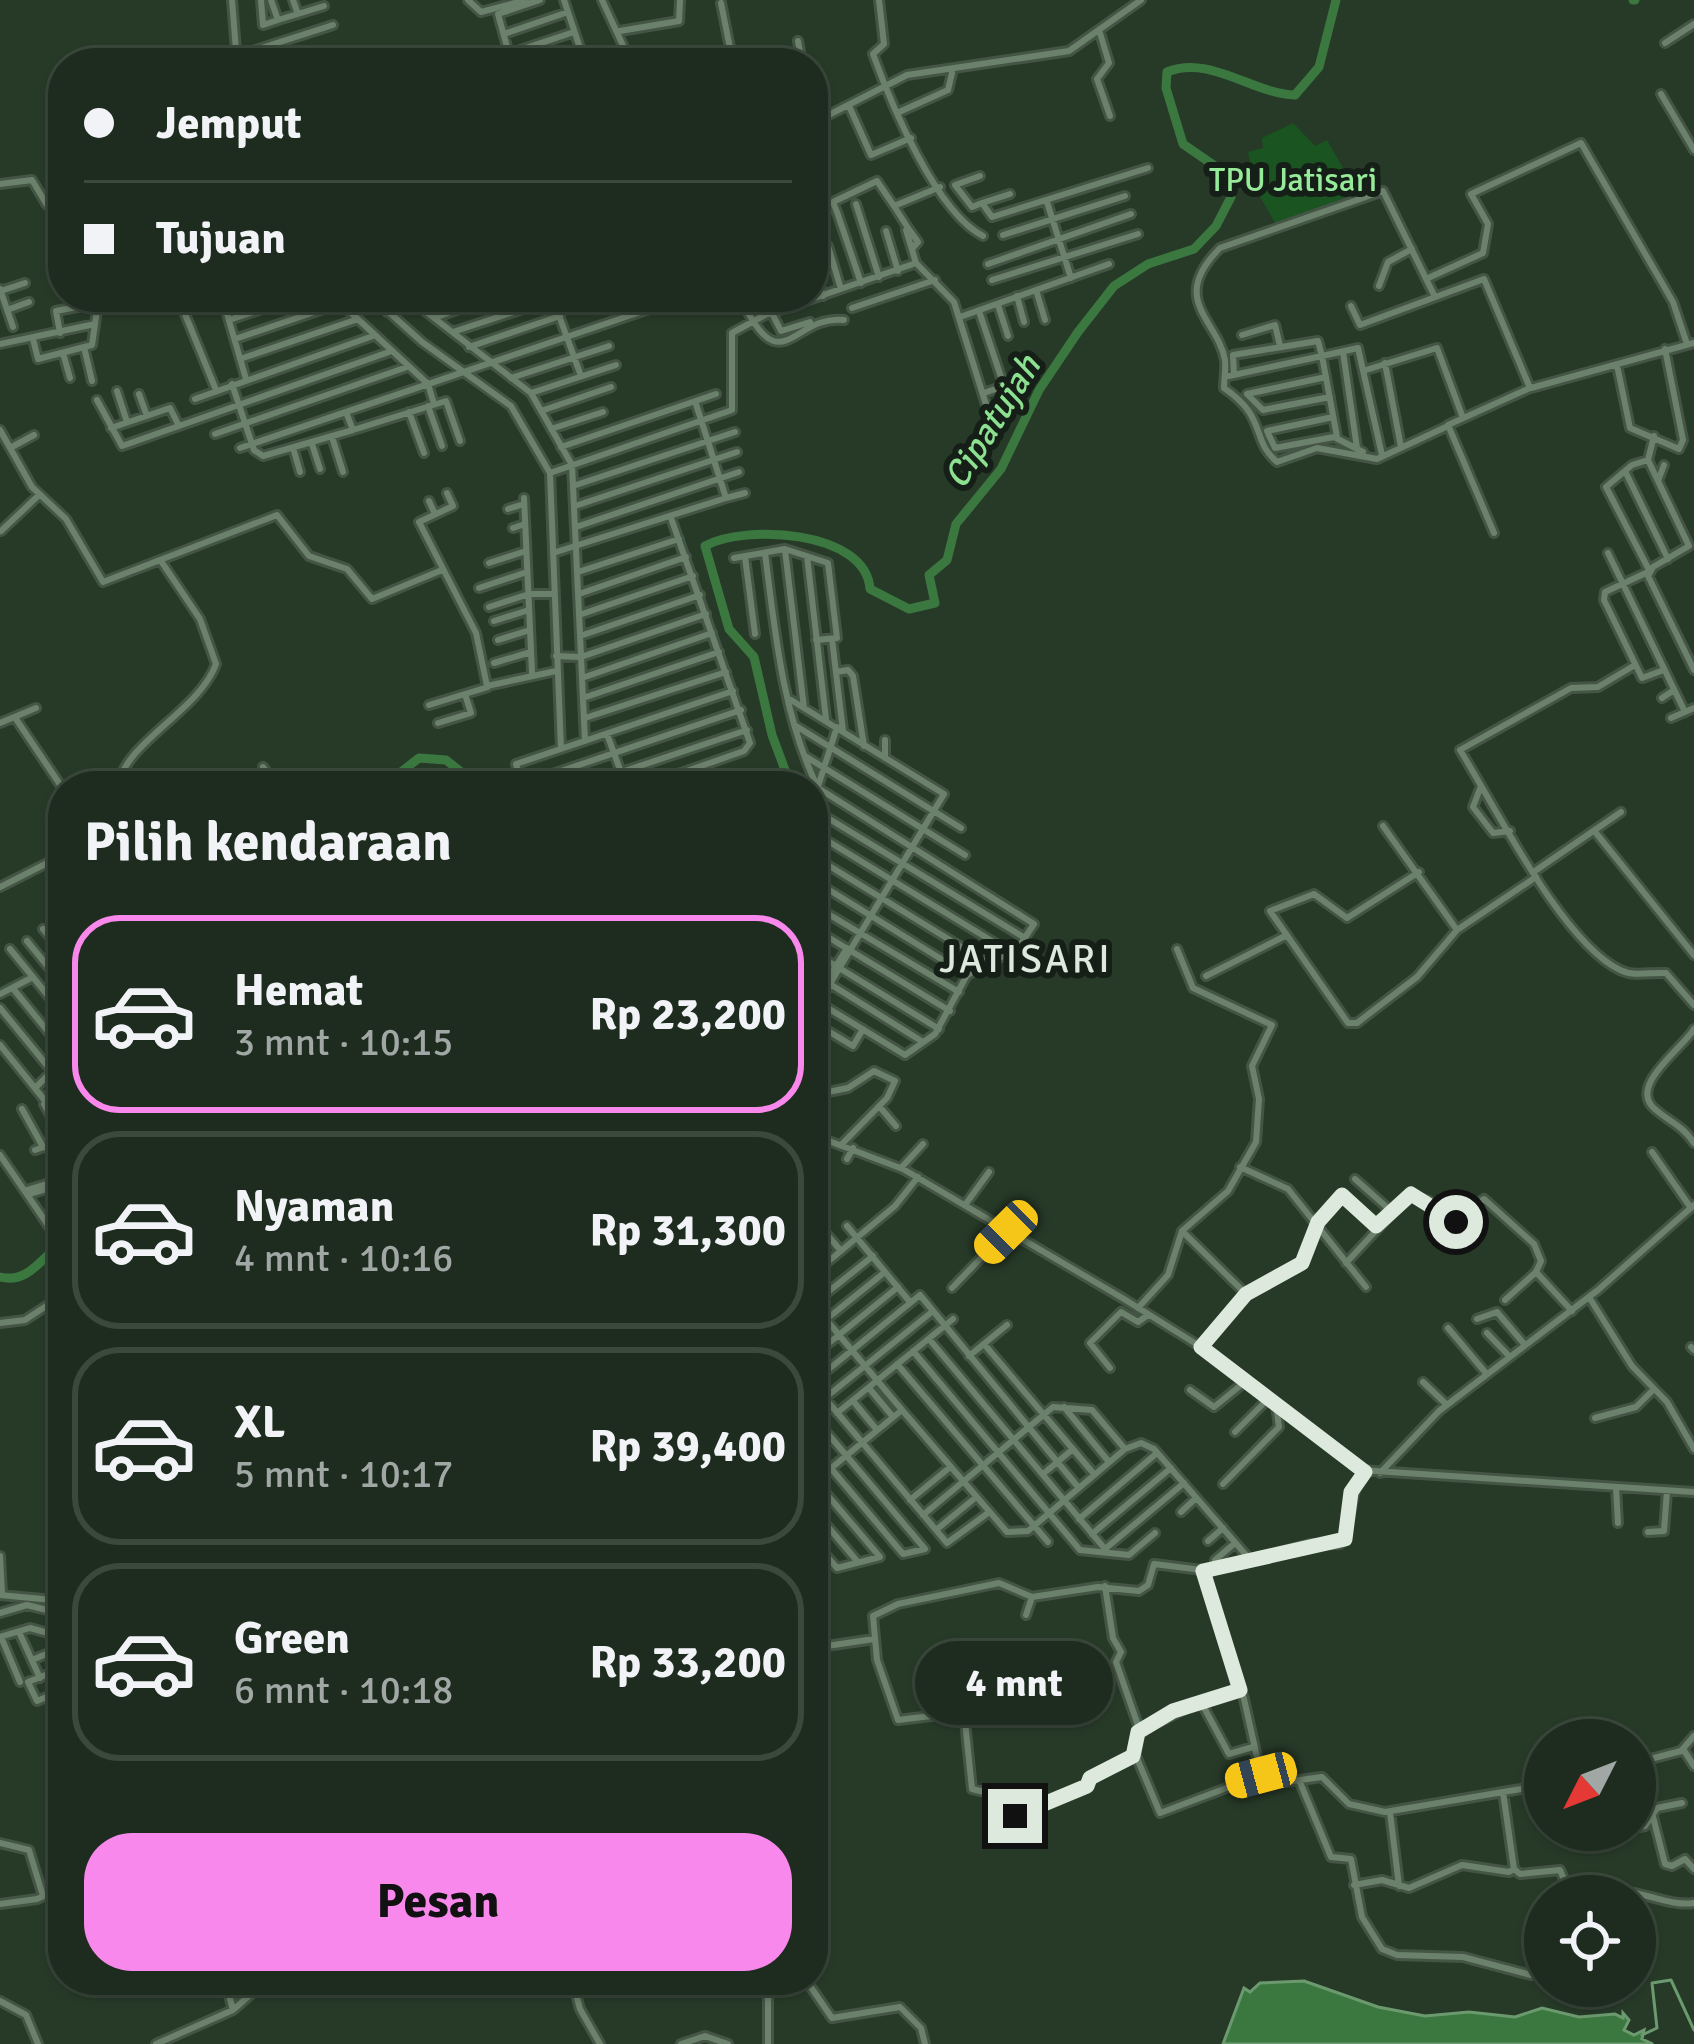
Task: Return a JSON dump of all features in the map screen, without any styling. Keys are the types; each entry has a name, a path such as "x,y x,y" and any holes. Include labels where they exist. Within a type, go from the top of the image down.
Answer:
{"street":[{"path":"232,0 236,48"},
{"path":"261,0 262,24 319,4"},
{"path":"272,0 278,20"},
{"path":"293,0 298,14"},
{"path":"468,0 481,12 526,0"},
{"path":"508,48 498,14 540,0"},
{"path":"564,0 580,48"},
{"path":"602,0 626,48"},
{"path":"620,31 680,21 680,0"},
{"path":"879,0 884,42 873,54 886,88 958,220 983,236"},
{"path":"828,116 909,74 1053,56 1100,33 1141,0"},
{"path":"721,3 730,48"},
{"path":"504,34 568,12"},
{"path":"1665,43 1694,24"},
{"path":"264,48 333,25"},
{"path":"527,48 574,32"},
{"path":"1100,33 1109,64 1097,80 1110,116"},
{"path":"798,41 799,48"},
{"path":"898,113 948,90 952,72"},
{"path":"1661,94 1690,134 1694,150"},
{"path":"849,106 872,155 911,138"},
{"path":"1426,279 1483,254 1488,224 1471,194 1581,143 1673,302 1690,344 1530,388 1383,456 1321,448 1281,462 1270,457 1253,411 1224,388 1224,354 1198,311 1202,276 1224,245 1383,190 1412,249 1426,279 1435,297"},
{"path":"982,203 992,218 1148,168"},
{"path":"980,176 955,185 972,208 1010,194"},
{"path":"0,184 32,180 48,205"},
{"path":"872,301 833,202 877,181 908,228 916,263 935,280 960,317 988,411"},
{"path":"894,206 940,187"},
{"path":"1003,236 1125,196"},
{"path":"1047,200 1071,278"},
{"path":"856,204 879,277"},
{"path":"988,264 1132,214"},
{"path":"886,231 898,271"},
{"path":"992,280 1138,234"},
{"path":"828,249 842,290"},
{"path":"1379,286 1388,262 1412,249"},
{"path":"828,294 916,263"},
{"path":"960,317 1109,265"},
{"path":"1351,305 1360,325 1484,279 1530,388"},
{"path":"852,308 935,280"},
{"path":"13,327 0,290 25,283"},
{"path":"1036,290 1045,320"},
{"path":"1017,296 1024,322"},
{"path":"4,307 29,302"},
{"path":"998,305 1008,336"},
{"path":"979,310 1004,386 984,393"},
{"path":"56,312 60,333"},
{"path":"33,339 38,359 92,345 97,312"},
{"path":"184,312 216,390"},
{"path":"227,312 246,379"},
{"path":"229,320 253,312"},
{"path":"235,339 306,312"},
{"path":"350,312 388,352 428,384 442,446"},
{"path":"387,312 511,406 550,473 561,749"},
{"path":"424,312 531,393 572,465 585,741"},
{"path":"433,319 452,312"},
{"path":"451,333 514,312"},
{"path":"558,312 581,376"},
{"path":"240,448 641,312"},
{"path":"747,312 765,338 782,341 826,321 844,320"},
{"path":"550,473 734,409 731,334 774,312"},
{"path":"768,314 781,332 810,322"},
{"path":"470,347 560,316"},
{"path":"240,359 358,319"},
{"path":"1,343 95,325"},
{"path":"1242,335 1275,325 1280,346"},
{"path":"194,399 373,336"},
{"path":"1337,437 1322,356 1316,339 1234,355 1231,375 1322,356 1342,352 1362,350 1383,456"},
{"path":"512,378 609,346"},
{"path":"84,347 92,381"},
{"path":"1366,370 1438,349 1463,418"},
{"path":"1618,365 1629,426 1675,450 1683,444 1665,349"},
{"path":"97,400 122,446 388,352"},
{"path":"1342,352 1358,448"},
{"path":"63,353 70,378"},
{"path":"1385,364 1401,447"},
{"path":"531,393 616,365"},
{"path":"215,434 406,367"},
{"path":"1326,377 1247,395 1262,410 1330,397"},
{"path":"232,384 252,443 266,458 448,403 460,441"},
{"path":"541,411 610,388"},
{"path":"117,391 127,422"},
{"path":"140,394 147,416"},
{"path":"561,447 716,394"},
{"path":"695,401 726,498"},
{"path":"111,428 170,408 179,426"},
{"path":"346,412 353,430"},
{"path":"409,412 424,453"},
{"path":"551,428 603,412"},
{"path":"1333,417 1267,431 1275,448 1337,437 1370,457"},
{"path":"1448,427 1493,533"},
{"path":"0,430 39,495 67,519 101,581 279,515 309,556 346,568 372,599 442,571"},
{"path":"573,486 735,432"},
{"path":"10,448 34,435"},
{"path":"332,437 343,472"},
{"path":"1654,440 1648,459 1690,533 1688,549 1605,592 1604,600 1645,680 1664,670"},
{"path":"313,444 320,469"},
{"path":"294,451 300,472"},
{"path":"575,506 737,452"},
{"path":"1648,459 1625,470 1606,488 1694,670"},
{"path":"1658,481 1664,465"},
{"path":"1625,470 1668,560"},
{"path":"576,527 739,472"},
{"path":"446,493 453,506 419,522 476,633 488,687"},
{"path":"553,553 576,550 745,493"},
{"path":"1,532 39,495"},
{"path":"429,501 435,514"},
{"path":"508,509 524,501 532,672"},
{"path":"671,518 750,743 744,751 687,771"},
{"path":"513,528 525,524"},
{"path":"578,572 679,538"},
{"path":"785,549 804,708"},
{"path":"734,558 785,549 828,563 837,638 817,640"},
{"path":"489,562 526,551"},
{"path":"765,553 780,663 801,754 810,771"},
{"path":"1608,553 1685,712"},
{"path":"807,556 826,721"},
{"path":"579,594 686,557"},
{"path":"745,557 755,634"},
{"path":"124,771 201,693 215,668 205,628 161,561"},
{"path":"478,589 527,572"},
{"path":"579,615 693,576"},
{"path":"737,578 748,577"},
{"path":"489,608 529,594 554,594"},
{"path":"580,636 700,595"},
{"path":"739,598 751,597"},
{"path":"494,621 529,610"},
{"path":"556,656 581,657 706,614"},
{"path":"498,640 530,630"},
{"path":"582,678 712,633"},
{"path":"825,769 840,729 832,639"},
{"path":"494,663 531,652"},
{"path":"583,698 719,652"},
{"path":"780,663 798,661"},
{"path":"1635,665 1598,687 1571,688 1460,750 1535,874 1599,956 1628,973 1666,974 1694,1005"},
{"path":"836,672 848,670 853,676 864,746"},
{"path":"429,706 532,672 556,671"},
{"path":"585,718 726,672"},
{"path":"1662,698 1674,690"},
{"path":"518,771 516,764 734,691"},
{"path":"438,723 471,713 465,694"},
{"path":"791,700 944,794 828,982 923,1042"},
{"path":"0,724 36,708"},
{"path":"1671,718 1694,708"},
{"path":"561,771 741,710"},
{"path":"16,719 51,771"},
{"path":"796,726 961,828"},
{"path":"627,771 748,730"},
{"path":"607,734 620,771"},
{"path":"885,740 885,758"},
{"path":"801,754 965,855"},
{"path":"1482,785 1473,807 1478,817 1493,833 1510,831"},
{"path":"828,794 1033,920 1025,938 1010,952 967,975 939,1029 905,1055 828,1010"},
{"path":"1419,872 1347,918 1315,894 1270,911 1353,1024 1417,977 1457,930 1621,812"},
{"path":"828,815 1025,938"},
{"path":"1383,826 1457,930"},
{"path":"1596,833 1694,955"},
{"path":"828,841 1010,952"},
{"path":"828,865 989,964"},
{"path":"0,875 3,886 48,868"},
{"path":"828,889 967,975"},
{"path":"828,913 959,992"},
{"path":"43,929 48,935"},
{"path":"1206,976 1287,935"},
{"path":"828,937 950,1012"},
{"path":"27,941 48,967"},
{"path":"10,949 48,996"},
{"path":"1138,1308 1168,1275 1182,1232 1228,1191 1256,1139 1258,1094 1252,1066 1272,1024 1193,988 1178,949"},
{"path":"828,961 939,1029"},
{"path":"0,994 15,991 33,977"},
{"path":"15,991 48,1032"},
{"path":"0,1009 48,1067"},
{"path":"828,1031 853,1046 863,1029"},
{"path":"1694,1029 1654,1074 1648,1098 1694,1143"},
{"path":"0,1045 48,1103"},
{"path":"828,1091 848,1088 875,1071 896,1085 842,1144"},
{"path":"34,1085 48,1073"},
{"path":"34,1085 48,1112"},
{"path":"879,1106 896,1126"},
{"path":"22,1109 39,1148 48,1145"},
{"path":"828,1140 901,1168 1138,1308 1201,1347 1365,1472 1694,1492"},
{"path":"901,1168 923,1144"},
{"path":"847,1159 854,1148"},
{"path":"1380,1473 1485,1372 1572,1311 1692,1207 1652,1152"},
{"path":"0,1155 48,1227"},
{"path":"1240,1167 1286,1187 1366,1287"},
{"path":"965,1205 989,1172"},
{"path":"828,1261 918,1178"},
{"path":"1355,1179 1391,1211"},
{"path":"28,1192 48,1186"},
{"path":"1346,1263 1376,1226 1414,1194 1454,1222 1484,1199 1537,1248 1541,1261 1536,1272 1505,1300"},
{"path":"1201,1347 1246,1294 1299,1267 1318,1222 1343,1195 1376,1226"},
{"path":"847,1226 910,1302"},
{"path":"952,1288 1006,1232"},
{"path":"1182,1232 1246,1294"},
{"path":"828,1236 841,1251"},
{"path":"828,1292 873,1256"},
{"path":"828,1317 885,1271"},
{"path":"1536,1272 1572,1311"},
{"path":"828,1343 898,1287"},
{"path":"828,1370 920,1295 1078,1488"},
{"path":"1589,1297 1632,1366 1691,1429 1694,1449"},
{"path":"0,1323 25,1320 48,1305"},
{"path":"828,1395 933,1311"},
{"path":"1110,1368 1090,1343 1121,1312 1139,1322 1149,1315"},
{"path":"1477,1319 1497,1312 1525,1345"},
{"path":"837,1414 953,1319"},
{"path":"828,1322 988,1513 1014,1534 1034,1526 1125,1449 1142,1443 1171,1468 1246,1555"},
{"path":"969,1356 1007,1325"},
{"path":"1448,1328 1485,1372"},
{"path":"956,1341 968,1331"},
{"path":"1487,1333 1509,1356"},
{"path":"928,1339 1064,1501"},
{"path":"984,1344 1094,1475"},
{"path":"913,1351 1080,1550 1130,1555 1155,1533"},
{"path":"897,1364 1048,1542"},
{"path":"1190,1390 1214,1407 1246,1381"},
{"path":"1423,1382 1447,1405"},
{"path":"1595,1418 1636,1407 1655,1387"},
{"path":"868,1388 893,1418"},
{"path":"1235,1432 1268,1399"},
{"path":"853,1401 877,1430"},
{"path":"828,1402 952,1544 988,1513"},
{"path":"1223,1484 1279,1427 1276,1405"},
{"path":"923,1515 1053,1407 1095,1413 1125,1449"},
{"path":"1064,1408 1109,1462"},
{"path":"828,1470 902,1410"},
{"path":"828,1434 926,1549 903,1554 828,1464"},
{"path":"1013,1441 1105,1549 1184,1484"},
{"path":"1042,1475 1073,1450"},
{"path":"1079,1519 1157,1453"},
{"path":"910,1500 950,1467"},
{"path":"1092,1534 1171,1468"},
{"path":"1136,1754 1102,1776 1090,1778 1087,1786 1003,1820 997,1796 972,1790 964,1755 970,1741 966,1714 898,1720 874,1639 874,1612 999,1583 1032,1597 1105,1586 1142,1590 1154,1564 1203,1571 1310,1544 1342,1543 1351,1492 1365,1472"},
{"path":"1616,1488 1618,1523"},
{"path":"1648,1532 1664,1531 1667,1491"},
{"path":"828,1496 880,1557 837,1568 828,1558"},
{"path":"936,1530 976,1497"},
{"path":"1181,1512 1196,1498"},
{"path":"1201,1520 1210,1513"},
{"path":"828,1527 858,1563"},
{"path":"1208,1541 1223,1528"},
{"path":"1215,1560 1236,1543"},
{"path":"0,1556 1,1595 48,1599"},
{"path":"1203,1571 1261,1775 1271,1784 1322,1777 1349,1804 1390,1812 1524,1788"},
{"path":"1105,1586 1113,1638 1120,1652 1116,1662 1140,1730 1136,1754 1160,1813 1261,1775"},
{"path":"1026,1615 1032,1597"},
{"path":"30,1628 35,1607"},
{"path":"0,1613 35,1607 48,1610"},
{"path":"20,1682 0,1637 30,1628 46,1632"},
{"path":"19,1631 40,1678"},
{"path":"24,1642 46,1632"},
{"path":"828,1646 874,1639"},
{"path":"32,1660 48,1653"},
{"path":"48,1675 28,1682 37,1701 48,1696"},
{"path":"1140,1730 1240,1690"},
{"path":"1202,1702 1229,1754 1253,1748"},
{"path":"1656,1758 1683,1750 1694,1736"},
{"path":"1683,1750 1694,1766"},
{"path":"1299,1780 1331,1857 1351,1859 1369,1932 1387,1952 1463,1958 1524,1974"},
{"path":"1503,1792 1514,1869"},
{"path":"1656,1811 1682,1803"},
{"path":"1390,1812 1399,1886"},
{"path":"1656,1828 1665,1864 1675,1866 1685,1859 1694,1869"},
{"path":"0,1843 29,1850 43,1896"},
{"path":"1354,1885 1374,1880 1399,1886 1425,1884 1462,1864 1514,1869 1520,1874 1560,1870 1562,1875"},
{"path":"0,1904 48,1894"},
{"path":"1656,1901 1671,1906 1694,1904"},
{"path":"229,1995 233,2010"},
{"path":"156,2044 233,2010 250,1995"},
{"path":"576,1995 600,2044"},
{"path":"816,1995 832,2018 900,2007 921,2028 925,2044"},
{"path":"768,1997 768,2044"},
{"path":"0,2001 11,2014 26,2015 38,2044"},
{"path":"681,2044 705,2036 728,2044"}],"green space":[{"name":"TPU Jatisari","path":"1293,123 1315,146 1327,140 1357,192 1278,228 1255,188 1248,152 1263,148 1262,138"}],"shaded area":[{"path":"1304,1981 1378,2007 1425,2016 1469,2012 1515,2017 1542,2008 1579,2017 1615,2014 1623,2018 1623,2013 1629,2020 1624,2030 1634,2035 1644,2030 1642,2039 1653,2044 1223,2044 1244,1988 1250,1992 1260,1983"}],"waterway":[{"name":"Cipatujah","path":"785,771 754,657 729,629 705,546 747,535 801,537 848,554 863,569 870,589 909,609 935,603 929,575 947,560 956,524 1001,469 1039,390 1078,332 1114,286 1148,264 1194,249 1216,226 1231,197 1228,175 1183,144 1166,88 1167,72 1199,68 1295,95 1319,67 1336,0"},
{"name":"Cipatujah","path":"402,771 419,758 446,760 460,771"},
{"name":"Cipatujah","path":"0,1277 19,1277 48,1255"},
{"path":"1642,2035 1657,2028 1652,1983 1671,1980 1694,2030"}],"district":[{"name":"JATISARI","path":"1026,958"}],"route":[{"path":"1015,1816 1050,1797 1087,1786 1090,1778 1102,1776 1133,1756 1138,1732 1165,1715 1240,1690 1203,1571 1310,1544 1340,1544 1345,1539 1351,1492 1365,1472 1201,1347 1246,1294 1302,1263 1318,1222 1342,1195 1376,1226 1411,1194 1456,1222"}]}
